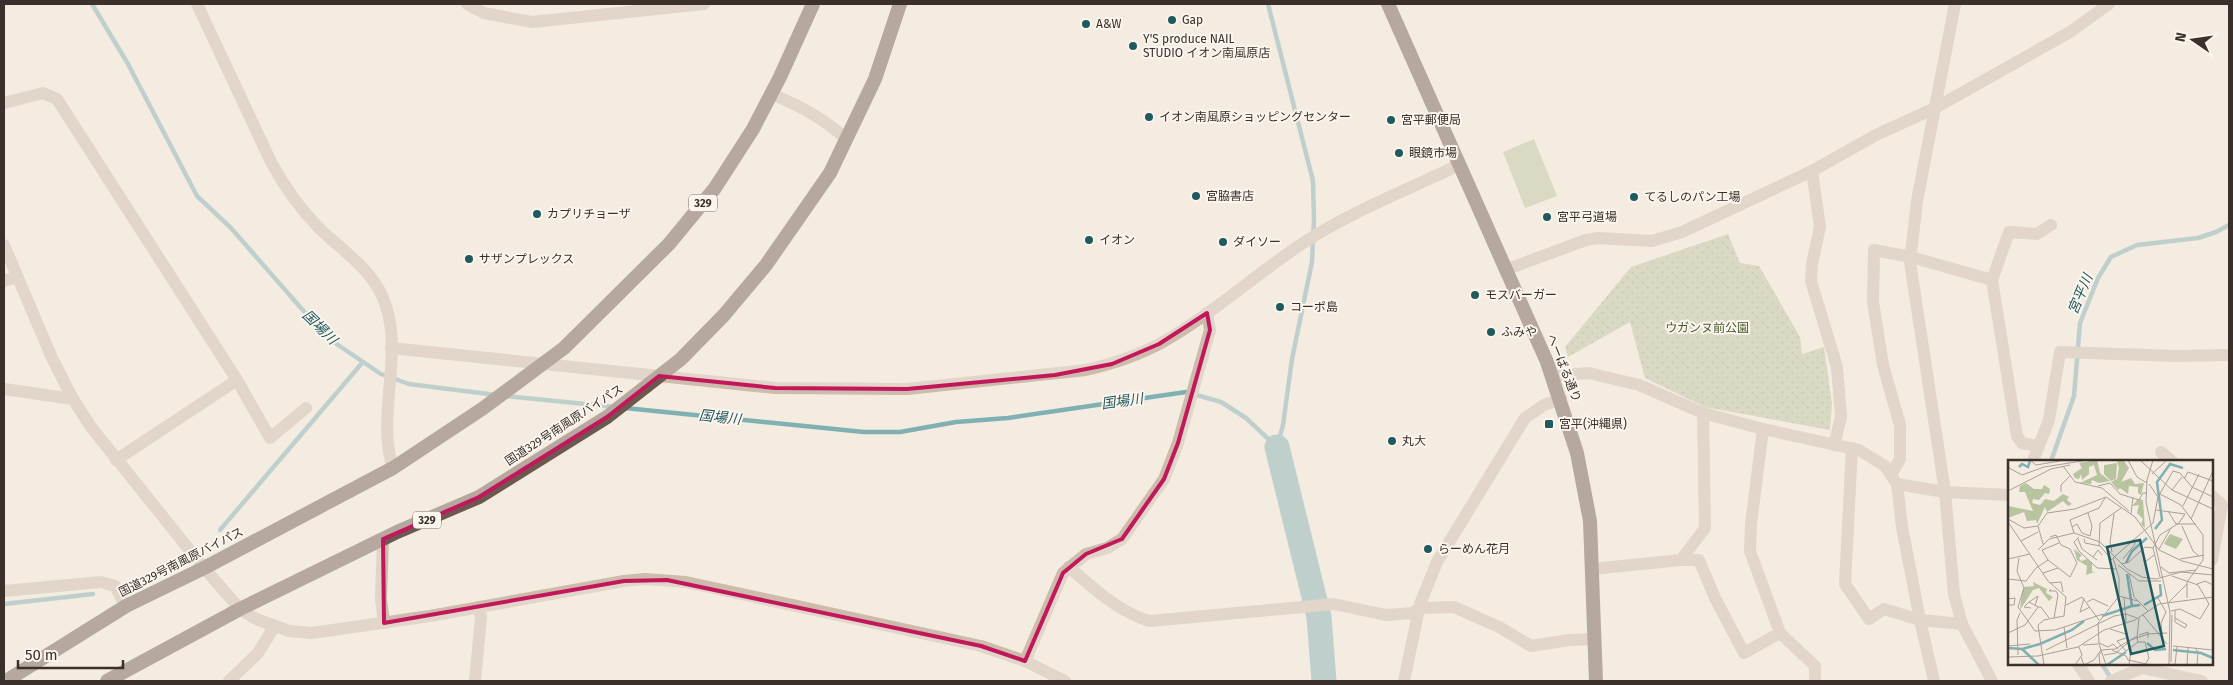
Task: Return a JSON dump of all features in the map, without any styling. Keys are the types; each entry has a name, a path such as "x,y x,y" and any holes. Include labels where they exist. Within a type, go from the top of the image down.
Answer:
{"highway":[{"name":"国道329号南風原バイパス","path":"6,681 126,606 204,568 393,468 482,408 564,348 611,303 681,230 715,188 753,129 812,4"},
{"name":"国道329号南風原バイパス","path":"108,681 240,609 383,539 479,496 607,417 681,359 724,315 766,265 818,192 847,140 875,79 900,4"},
{"name":"へーばる通り","path":"1388,4 1561,399 1577,453 1590,521 1596,681"}],"street":[{"path":"198,4 283,184 319,228 364,270 376,284 386,305 391,324 388,448 393,468"},
{"path":"467,4 484,13 532,22 704,4"},
{"path":"1955,4 1917,201 1911,257 1945,492 1954,594 1962,624 1992,681"},
{"path":"1505,270 1586,240 1598,238 1652,241 1682,232 1812,170 1876,135 1935,108 2070,32 2109,4"},
{"path":"4,103 43,93 57,99 237,380 270,438 306,408"},
{"path":"771,94 800,106 838,131 847,140"},
{"path":"391,354 542,364 774,388 842,390 907,389 1086,370 1135,355 1159,344 1206,313 1303,243 1344,219 1459,165"},
{"path":"1812,170 1820,227 1812,264 1811,281 1837,367 1841,417 1834,444"},
{"path":"2039,446 2022,443 2018,436 1992,280 2009,232 2037,234 2051,225"},
{"path":"4,245 52,358 73,399 116,460 240,609 274,627 289,631 312,633 384,623 624,581 645,579 686,582 981,646 1025,661 1065,681"},
{"path":"1894,479 1900,459 1900,425 1883,365 1873,302 1874,250 1911,257 1992,280"},
{"path":"4,281 17,278"},
{"path":"1025,661 1063,573 1086,554 1107,548 1122,539 1164,479 1178,443 1210,330 1206,313"},
{"path":"2033,460 2049,420 2060,352 2176,356 2229,355"},
{"path":"1552,376 1590,373 1639,385 1704,413 1763,429 1859,450 1885,466 1894,479 1920,620 1934,681"},
{"path":"116,460 237,380"},
{"path":"4,389 73,399"},
{"path":"1404,681 1420,604 1437,562 1525,418 1544,405 1561,399"},
{"path":"1681,560 1705,528 1704,413"},
{"path":"1763,429 1751,524 1750,551 1780,633 1815,666 1815,681"},
{"path":"1852,448 1845,584 1869,619 1884,608 1920,620 1962,624"},
{"path":"2161,452 2171,460"},
{"path":"1894,479 1945,492 2008,496"},
{"path":"2213,497 2226,504 2213,556"},
{"path":"383,539 381,599 384,623"},
{"path":"1592,569 1681,560 1699,560 1714,598 1744,653 1780,633"},
{"path":"1069,567 1100,593 1150,622 1334,604 1386,615 1412,613 1420,608 1454,607 1499,627 1531,646 1569,640 1595,639"},
{"path":"4,591 101,582 115,586 126,606"},
{"path":"475,681 481,617 479,607"},
{"path":"229,681 258,654 274,627"},
{"path":"2079,665 2089,681"},
{"path":"2115,680 2143,666 2202,681"}],"highlighted area":[{"path":"1207,313 1210,330 1178,443 1164,479 1122,539 1086,554 1063,573 1025,661 981,646 667,580 624,581 384,623 383,539 479,497 607,417 659,376 775,388 907,389 1055,375 1112,364 1159,344"}],"green space":[{"path":"1534,139 1557,196 1525,208 1503,152"},
{"name":"ウガンヌ前公園","path":"1728,234 1740,263 1759,266 1800,337 1802,354 1824,347 1832,404 1830,430 1705,407 1645,378 1630,322 1568,357 1565,347 1631,267"}],"waterway":[{"name":"国場川","path":"92,4 128,64 197,196 231,228 314,323 338,345 381,374 409,384 496,395"},
{"path":"1268,4 1313,181 1314,220 1312,262 1292,359 1283,425 1277,447"},
{"name":"宮平川","path":"2051,460 2074,396 2080,323 2098,278 2111,257 2137,245 2198,238 2229,225"},
{"path":"220,530 362,363"},
{"name":"国場川","path":"625,408 864,432 900,432 956,422 1008,418 1186,392 1221,402 1246,418 1277,447"},
{"name":"国場川","path":"506,396 615,407"},
{"name":"国場川","path":"1277,447 1319,617 1324,681"},
{"path":"4,604 93,594"},
{"name":"宮平川","path":"2103,665 2112,680"}],"place":[{"name":"Gap","path":"1172,20"},
{"name":"A&W","path":"1086,24"},
{"name":"Y'S produce NAIL STUDIO イオン南風原店","path":"1133,46"},
{"name":"イオン南風原ショッピングセンター","path":"1149,117"},
{"name":"宮平郵便局","path":"1391,120"},
{"name":"眼鏡市場","path":"1399,153"},
{"name":"宮脇書店","path":"1196,196"},
{"name":"てるしのパン工場","path":"1634,197"},
{"name":"カプリチョーザ","path":"537,214"},
{"name":"宮平弓道場","path":"1547,217"},
{"name":"イオン","path":"1089,240"},
{"name":"ダイソー","path":"1223,242"},
{"name":"サザンプレックス","path":"469,259"},
{"name":"モスバーガー","path":"1475,295"},
{"name":"コーポ島","path":"1280,307"},
{"name":"ふみや","path":"1491,332"},
{"name":"宮平(沖縄県)","path":"1549,424"},
{"name":"丸大","path":"1392,441"},
{"name":"らーめん花月","path":"1428,549"}]}
